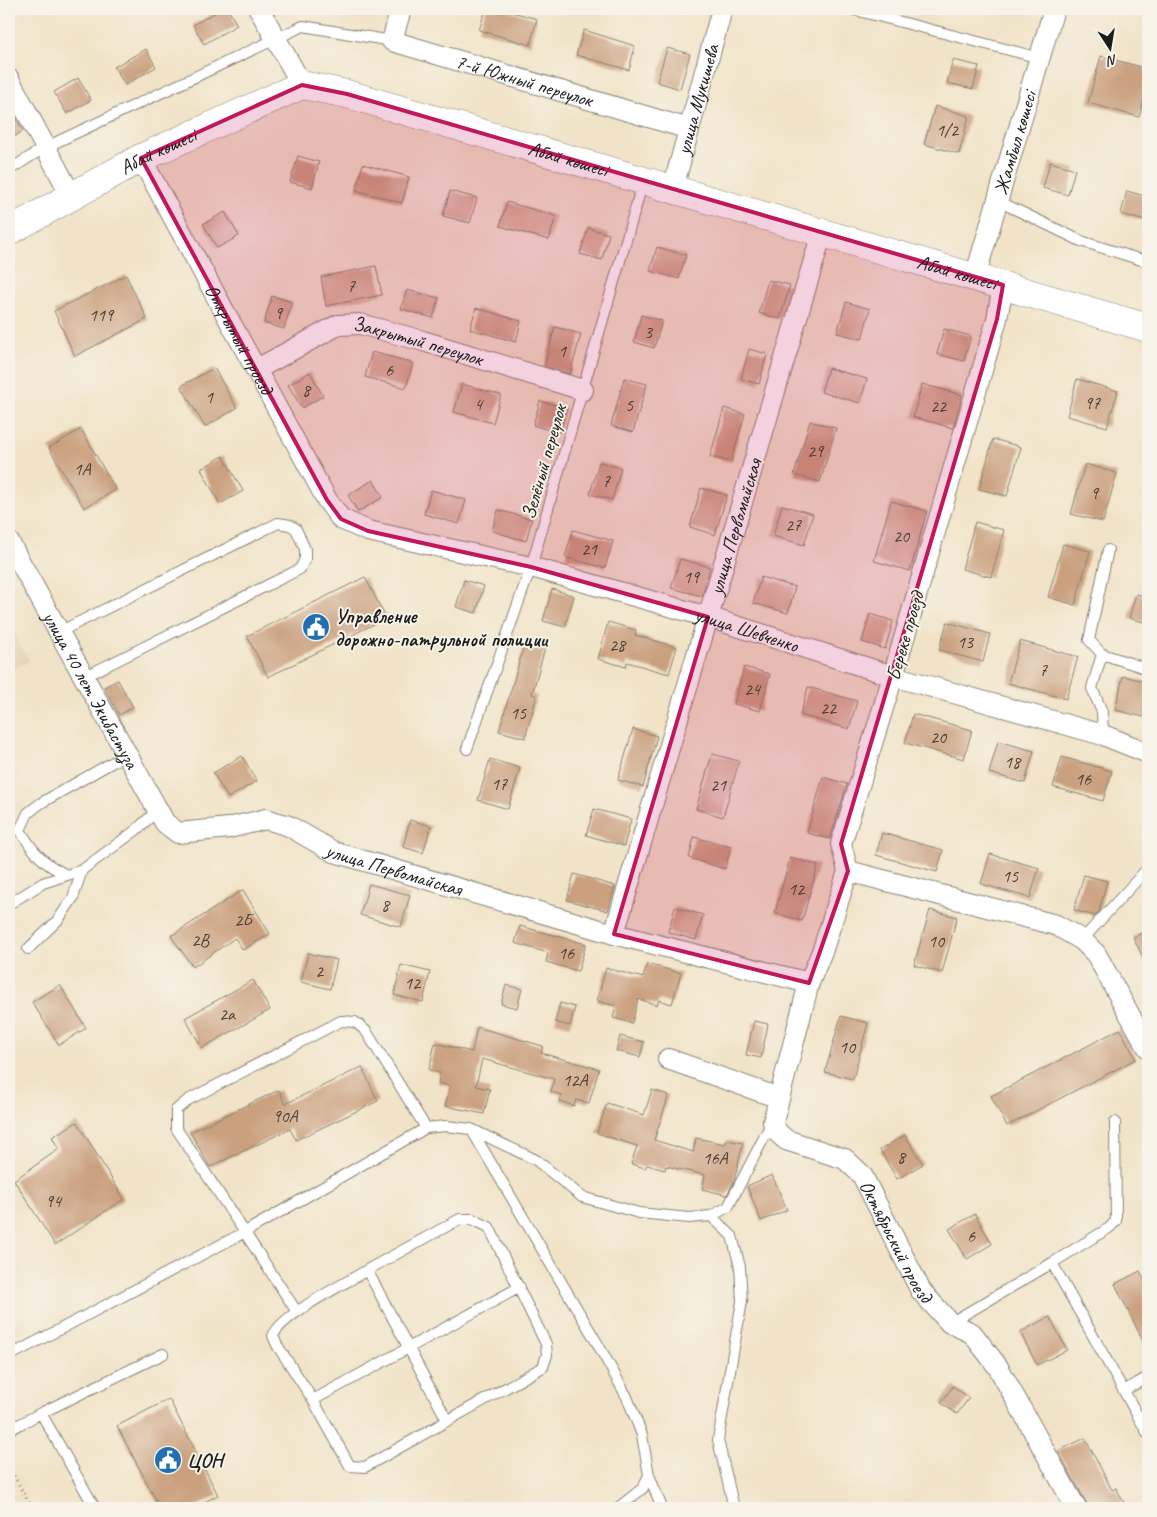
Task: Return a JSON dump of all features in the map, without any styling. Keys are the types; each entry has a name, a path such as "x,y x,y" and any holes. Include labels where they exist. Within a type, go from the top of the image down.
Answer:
{"street":[{"path":"259,9 302,85"},
{"path":"392,41 401,9"},
{"name":"улица Мукишева","path":"673,188 722,9"},
{"name":"Жамбыл көшесі","path":"975,277 1054,9"},
{"name":"7-й Южный переулок","path":"392,41 688,129"},
{"path":"9,79 44,148 72,197"},
{"name":"Абай көшесі","path":"9,230 140,158 302,85 346,94 1148,328"},
{"name":"Открытый проезд","path":"140,158 327,500 342,519"},
{"name":"улица Первомайская","path":"614,934 822,233"},
{"name":"Береке проезд","path":"848,871 841,844 893,676 997,319 1003,285"},
{"name":"Закрытый переулок","path":"257,369 338,325 360,324 423,340 583,390"},
{"name":"улица Шевченко","path":"342,519 368,531 531,568 708,617 893,676 1103,735 1148,753"},
{"name":"улица 40 лет Экибастуза","path":"9,542 165,823 178,833"},
{"name":"улица Первомайская","path":"178,833 229,828 266,819 289,826 334,852 614,934 810,983"},
{"path":"773,1122 810,983 824,949 848,871 1056,926 1082,940 1096,954 1148,1048"},
{"path":"668,1059 779,1098"},
{"name":"Октябрьский проезд","path":"773,1122 778,1132 786,1140 845,1159 862,1175 922,1291 950,1323 972,1334 998,1367 1076,1508"}],"lane":[{"path":"851,9 1040,58"},
{"path":"9,170 44,148 303,26 392,41"},
{"name":"Зелёный переулок","path":"467,749 531,568 644,181"},
{"path":"998,201 1081,241 1148,262"},
{"path":"59,632 278,523 290,524 296,529 305,549 305,560 300,569 84,677"},
{"path":"1108,550 1089,640 1102,654 1148,669"},
{"path":"1102,654 1092,688 1102,712 1103,735"},
{"path":"65,874 51,868 34,852 20,830 28,813 41,803 127,754"},
{"path":"9,904 42,883 82,870 135,831 158,810"},
{"path":"1082,940 1148,868"},
{"path":"28,948 58,920 73,898 82,870"},
{"path":"297,1312 176,1128 176,1110 188,1100 341,1021 355,1022 366,1031 426,1128"},
{"path":"9,1356 245,1232 426,1128 446,1126 471,1129 536,1160 582,1197 639,1213 689,1218 711,1216 728,1207 773,1122"},
{"path":"950,1323 1109,1228 1116,1221 1115,1122"},
{"path":"471,1129 627,1397 642,1435 649,1475 662,1508"},
{"path":"711,1216 732,1236 740,1268 742,1301 718,1440 734,1508"},
{"path":"460,1219 472,1219 489,1227 520,1287 546,1344 547,1355 543,1367 365,1467 350,1466 313,1400 273,1336 276,1328 297,1312 367,1270 460,1219"},
{"path":"1052,1263 1148,1434"},
{"path":"367,1270 447,1420"},
{"path":"313,1400 520,1287"},
{"path":"9,1430 163,1354"},
{"path":"1125,1390 1148,1377"},
{"path":"41,1413 95,1508"},
{"path":"618,1508 643,1488 649,1475"}],"path":[{"path":"9,1467 32,1508"}],"highlighted area":[{"path":"302,85 347,94 1003,285 997,319 841,844 848,871 809,983 614,934 708,617 531,567 368,531 341,519 327,500 141,158"}],"shaded area":[{"path":"9,625 29,661 9,671"}],"building":[{"path":"221,9 228,9 237,25 204,44 193,25"},
{"path":"486,9 502,9 537,19 530,45 479,30"},
{"path":"584,30 635,46 629,70 576,55"},
{"path":"667,48 690,54 680,89 657,82"},
{"path":"146,49 156,67 125,85 114,67"},
{"path":"1101,56 1148,69 1148,85 1139,117 1088,103"},
{"path":"953,60 979,66 973,89 947,83"},
{"path":"78,78 91,100 67,114 54,92"},
{"path":"9,104 23,131 14,137 9,128"},
{"path":"935,106 969,116 959,154 924,144"},
{"path":"298,156 319,162 312,188 290,182"},
{"path":"1050,162 1075,169 1068,195 1043,188"},
{"path":"363,164 409,177 402,203 356,190"},
{"path":"450,191 477,198 470,223 443,216"},
{"path":"1127,191 1148,197 1148,222 1121,214"},
{"path":"507,202 556,216 549,240 500,226"},
{"path":"225,212 239,236 217,248 203,224"},
{"path":"588,228 609,234 602,260 580,254"},
{"path":"657,247 686,255 679,279 650,271"},
{"path":"376,266 382,295 326,306 321,277"},
{"path":"126,275 147,319 75,356 54,311"},
{"path":"768,280 790,285 780,319 759,313"},
{"path":"407,290 439,298 433,318 401,309"},
{"path":"272,296 292,302 284,329 264,323"},
{"path":"846,302 870,309 862,339 837,333"},
{"path":"476,308 521,321 516,342 470,329"},
{"path":"641,315 662,321 654,348 634,342"},
{"path":"555,327 581,334 570,374 544,366"},
{"path":"944,329 971,336 964,361 937,354"},
{"path":"749,349 767,354 759,384 741,379"},
{"path":"372,352 413,363 406,388 365,377"},
{"path":"214,368 237,408 205,427 181,386"},
{"path":"828,368 867,379 860,403 821,392"},
{"path":"310,372 323,396 302,408 288,385"},
{"path":"624,378 647,384 633,432 611,426"},
{"path":"1077,379 1118,391 1107,427 1067,416"},
{"path":"462,384 501,395 493,423 454,412"},
{"path":"922,384 962,395 953,428 913,417"},
{"path":"540,401 566,408 559,433 533,425"},
{"path":"724,408 745,414 731,462 710,457"},
{"path":"810,421 836,428 820,482 794,475"},
{"path":"81,429 116,490 84,508 49,448"},
{"path":"993,439 1021,447 1007,496 979,489"},
{"path":"223,456 243,491 220,504 201,469"},
{"path":"599,462 621,468 612,500 590,494"},
{"path":"1085,464 1117,473 1103,522 1071,514"},
{"path":"373,480 383,497 358,512 348,495"},
{"path":"701,488 727,495 715,535 690,527"},
{"path":"431,490 466,500 459,524 424,514"},
{"path":"891,501 927,511 910,571 874,561"},
{"path":"782,505 813,514 804,545 773,536"},
{"path":"498,510 532,519 526,541 492,531"},
{"path":"975,522 1004,530 991,577 962,569"},
{"path":"573,530 613,541 605,568 565,557"},
{"path":"1063,544 1090,551 1075,605 1048,597"},
{"path":"680,559 710,567 702,596 671,588"},
{"name":"Управление дорожно-патрульной полиции","path":"365,577 386,618 268,677 247,636"},
{"path":"761,577 795,587 788,613 753,603"},
{"path":"464,580 484,586 476,613 456,607"},
{"path":"552,589 574,596 565,627 543,621"},
{"path":"1136,594 1148,597 1148,623 1129,618"},
{"path":"870,614 893,621 885,649 862,642"},
{"path":"608,622 636,630 635,635 677,647 669,674 627,662 626,667 598,659"},
{"path":"947,622 990,634 983,662 939,650"},
{"path":"1020,641 1078,657 1066,699 1008,683"},
{"path":"525,642 545,648 532,694 537,696 525,738 499,731"},
{"path":"744,667 770,674 760,711 734,704"},
{"path":"1123,676 1148,682 1148,718 1115,710"},
{"path":"118,680 133,707 119,715 104,687"},
{"path":"808,687 857,701 849,729 800,715"},
{"path":"913,714 972,730 964,759 905,743"},
{"path":"633,729 657,736 643,787 618,780"},
{"path":"998,741 1034,751 1025,783 989,773"},
{"path":"712,754 739,761 723,817 696,809"},
{"path":"242,756 257,781 228,798 213,773"},
{"path":"1062,757 1112,771 1103,801 1053,787"},
{"path":"490,759 520,768 508,809 478,800"},
{"path":"823,777 847,784 830,839 807,833"},
{"path":"594,809 631,819 624,846 586,835"},
{"path":"410,820 431,826 423,853 403,847"},
{"path":"882,833 943,850 937,872 876,855"},
{"path":"694,837 731,847 725,869 689,858"},
{"path":"990,854 1039,868 1030,898 981,884"},
{"path":"790,858 818,865 802,921 775,913"},
{"path":"574,874 615,886 608,911 567,900"},
{"path":"1084,875 1107,881 1099,912 1095,916 1074,910"},
{"path":"369,884 410,895 401,927 360,915"},
{"path":"243,890 270,934 243,950 235,938 193,967 171,936"},
{"path":"675,907 703,915 696,940 668,932"},
{"path":"930,910 957,917 942,973 914,965"},
{"path":"520,926 586,944 578,971 546,962 548,953 515,943"},
{"path":"1148,930 1148,968 1133,937"},
{"path":"308,953 337,960 330,989 301,982"},
{"path":"647,964 681,973 672,1004 659,1000 657,1005 638,999 632,1023 613,1018 616,1006 597,1001 606,968 643,978"},
{"path":"401,965 430,972 423,1002 394,995"},
{"path":"253,980 270,1010 202,1048 185,1018"},
{"path":"60,985 86,1028 59,1045 32,1002"},
{"path":"506,985 522,989 517,1008 501,1004"},
{"path":"560,1003 575,1007 570,1026 555,1022"},
{"path":"841,1016 868,1023 853,1079 825,1072"},
{"path":"754,1021 768,1024 761,1058 746,1055"},
{"path":"477,1027 543,1046 541,1053 599,1069 589,1103 576,1100 574,1106 560,1101 562,1095 551,1092 554,1079 482,1059 476,1086 490,1089 484,1114 445,1106 450,1086 438,1083 440,1073 429,1070 435,1043 472,1052"},
{"path":"1120,1029 1136,1059 1007,1126 991,1096"},
{"path":"620,1036 644,1042 640,1057 616,1051"},
{"path":"362,1067 378,1101 296,1140 290,1129 210,1167 190,1132 279,1090 285,1104"},
{"path":"652,1090 669,1095 654,1140 693,1152 696,1138 725,1144 727,1140 743,1143 734,1181 727,1195 702,1189 705,1175 666,1166 665,1170 647,1165 645,1168 631,1164 637,1146 597,1133 607,1103 644,1115"},
{"path":"77,1122 124,1199 55,1245 14,1180 59,1149 52,1137"},
{"path":"905,1135 923,1164 897,1179 880,1150"},
{"path":"772,1175 787,1210 761,1221 747,1186"},
{"path":"975,1214 992,1244 967,1259 949,1229"},
{"path":"1140,1271 1148,1287 1148,1351 1115,1284"},
{"path":"1050,1317 1067,1350 1037,1365 1020,1332"},
{"path":"953,1386 969,1398 957,1414 941,1403"},
{"name":"ЦОН","path":"169,1399 218,1495 193,1508 160,1508 117,1426"},
{"path":"1085,1438 1112,1490 1116,1488 1127,1508 1089,1508 1058,1451"}],"place":[{"name":"Управление дорожно-патрульной полиции","path":"316,627"},
{"name":"ЦОН","path":"168,1460"}]}
